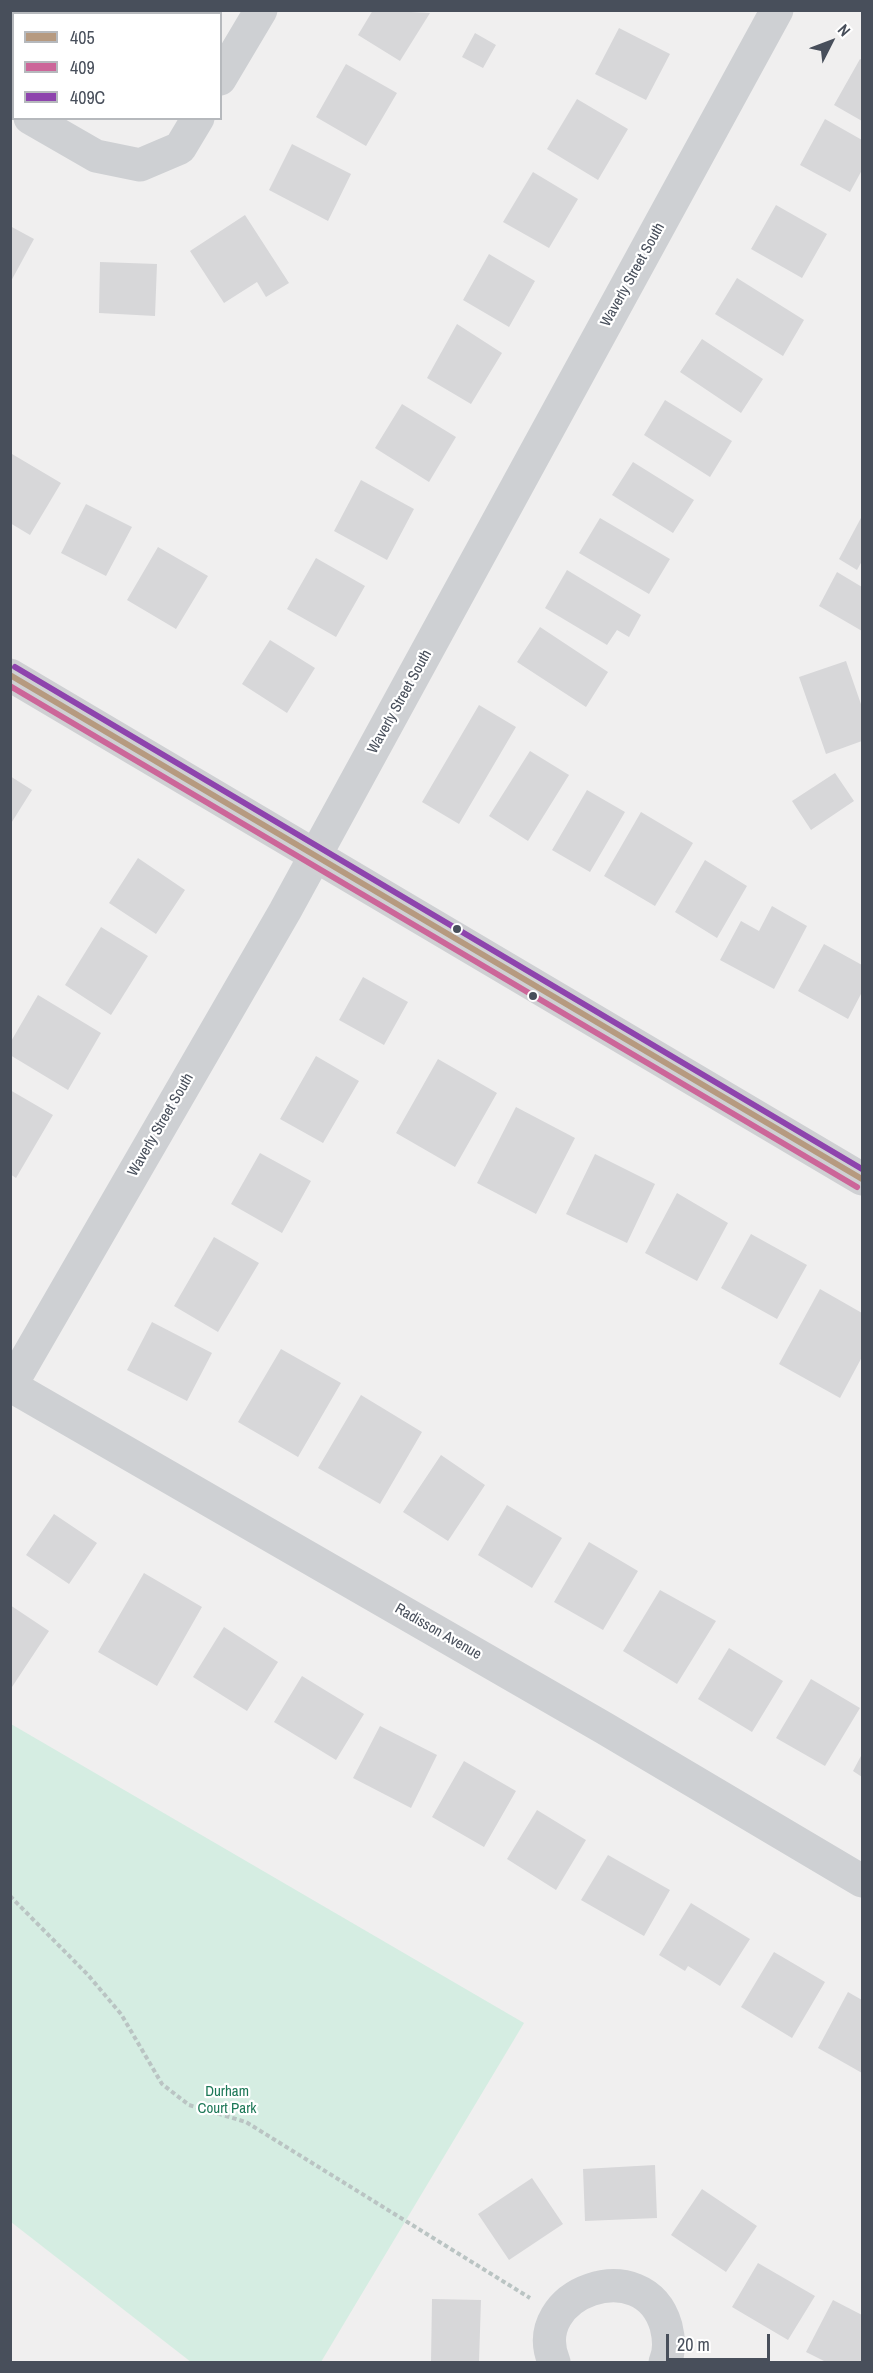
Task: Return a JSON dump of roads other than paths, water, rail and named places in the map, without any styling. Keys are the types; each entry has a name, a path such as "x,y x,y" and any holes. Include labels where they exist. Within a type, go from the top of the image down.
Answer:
{"main road":[{"path":"10,675 862,1179"}],"street":[{"path":"222,77 261,10"},
{"name":"Waverly Street South","path":"11,1386 315,855 777,10"},
{"path":"33,120 96,156 140,165 180,148 197,120"},
{"name":"Radisson Avenue","path":"11,1386 604,1728 862,1881"},
{"path":"554,2362 550,2338 558,2315 566,2304 582,2292 600,2285 619,2285 637,2292 653,2303 664,2319 669,2338 666,2362"}],"park label":[{"name":"Durham Court Park","path":"227,2100"}]}
